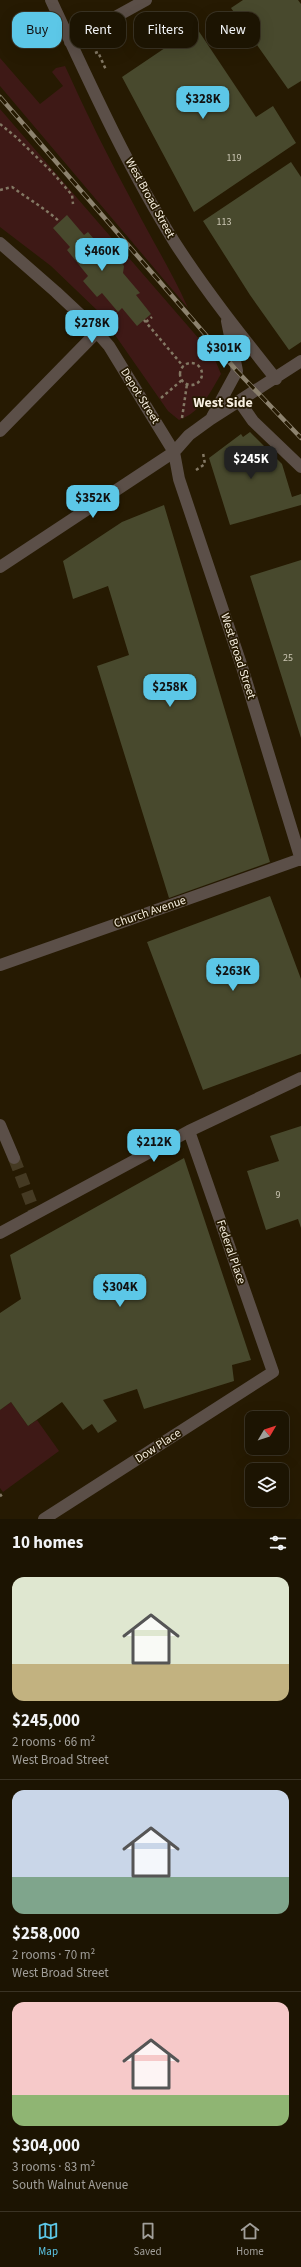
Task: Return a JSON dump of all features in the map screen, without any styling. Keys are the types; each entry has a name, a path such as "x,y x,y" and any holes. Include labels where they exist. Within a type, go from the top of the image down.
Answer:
{"street":[{"name":"West Broad Street","path":"51,0 70,42"},
{"path":"124,12 146,0"},
{"name":"West Broad Street","path":"73,48 140,183 175,242 226,318 276,379"},
{"name":"Depot Street","path":"0,243 56,292 97,332 109,346 174,452"},
{"path":"211,419 236,371 226,318"},
{"path":"0,430 97,332"},
{"path":"0,567 174,452 189,435 211,419 276,379 301,361"},
{"path":"239,401 253,421 301,467"},
{"name":"West Broad Street","path":"174,452 179,479 242,667 301,859"},
{"name":"Church Avenue","path":"0,965 301,859"},
{"path":"0,1233 189,1131 301,1078"},
{"path":"0,1125 14,1158"},
{"name":"Federal Place","path":"189,1131 273,1372"},
{"name":"Dow Place","path":"44,1519 273,1372"}],"path":[{"path":"77,56 98,52 107,72"},
{"path":"0,124 16,137 53,173 72,194 73,204"},
{"path":"0,190 12,187 30,200 39,204 60,222"},
{"path":"152,317 145,321 183,366"},
{"path":"193,363 201,370 202,377 198,383 188,384 182,380 180,373 183,366 193,363"},
{"path":"160,399 182,380"},
{"path":"182,420 188,384"},
{"path":"193,472 205,464 204,454"}],"shaded area":[{"path":"0,58 40,104 63,86 52,72 56,68 65,66 107,153 169,269 188,308 0,86"},
{"path":"0,109 213,355 221,374 204,401 187,417 179,420 168,411 99,312 51,266 0,227"},
{"path":"11,1402 28,1426 37,1420 59,1451 3,1492 0,1488 0,1410"}],"building":[{"path":"243,0 298,0 301,4 301,81 288,89 259,48 260,12 234,12 231,8"},
{"path":"198,30 206,42 206,48 210,48 256,117 273,106 296,143 194,212 122,77 165,48 198,48"},
{"path":"291,162 301,177 301,342 289,350 250,295 203,221"},
{"path":"67,215 84,235 88,232 110,258 118,259 124,266 123,273 140,293 136,295 151,314 137,326 122,308 118,312 102,293 97,297 83,281 88,276 67,250 70,247 53,228"},
{"path":"250,432 282,464 292,497 301,494 301,505 230,525 209,458 241,434 243,437"},
{"path":"164,505 270,862 169,898 97,666 129,655 108,586 73,599 63,561 122,522"},
{"path":"301,560 301,738 250,576"},
{"path":"270,896 301,979 301,1054 203,1090 147,942"},
{"path":"301,1126 301,1228 298,1219 266,1230 247,1171 279,1161 270,1136"},
{"path":"184,1158 251,1360 232,1365 234,1381 144,1409 137,1389 103,1400 117,1421 98,1433 92,1424 83,1430 62,1402 28,1426 11,1402 0,1410 0,1313 21,1299 10,1255"}],"tunnel":[{"path":"14,1158 35,1213"}],"railway":[{"path":"0,97 237,371 301,438"}],"district":[{"name":"West Side","path":"223,403"}]}
